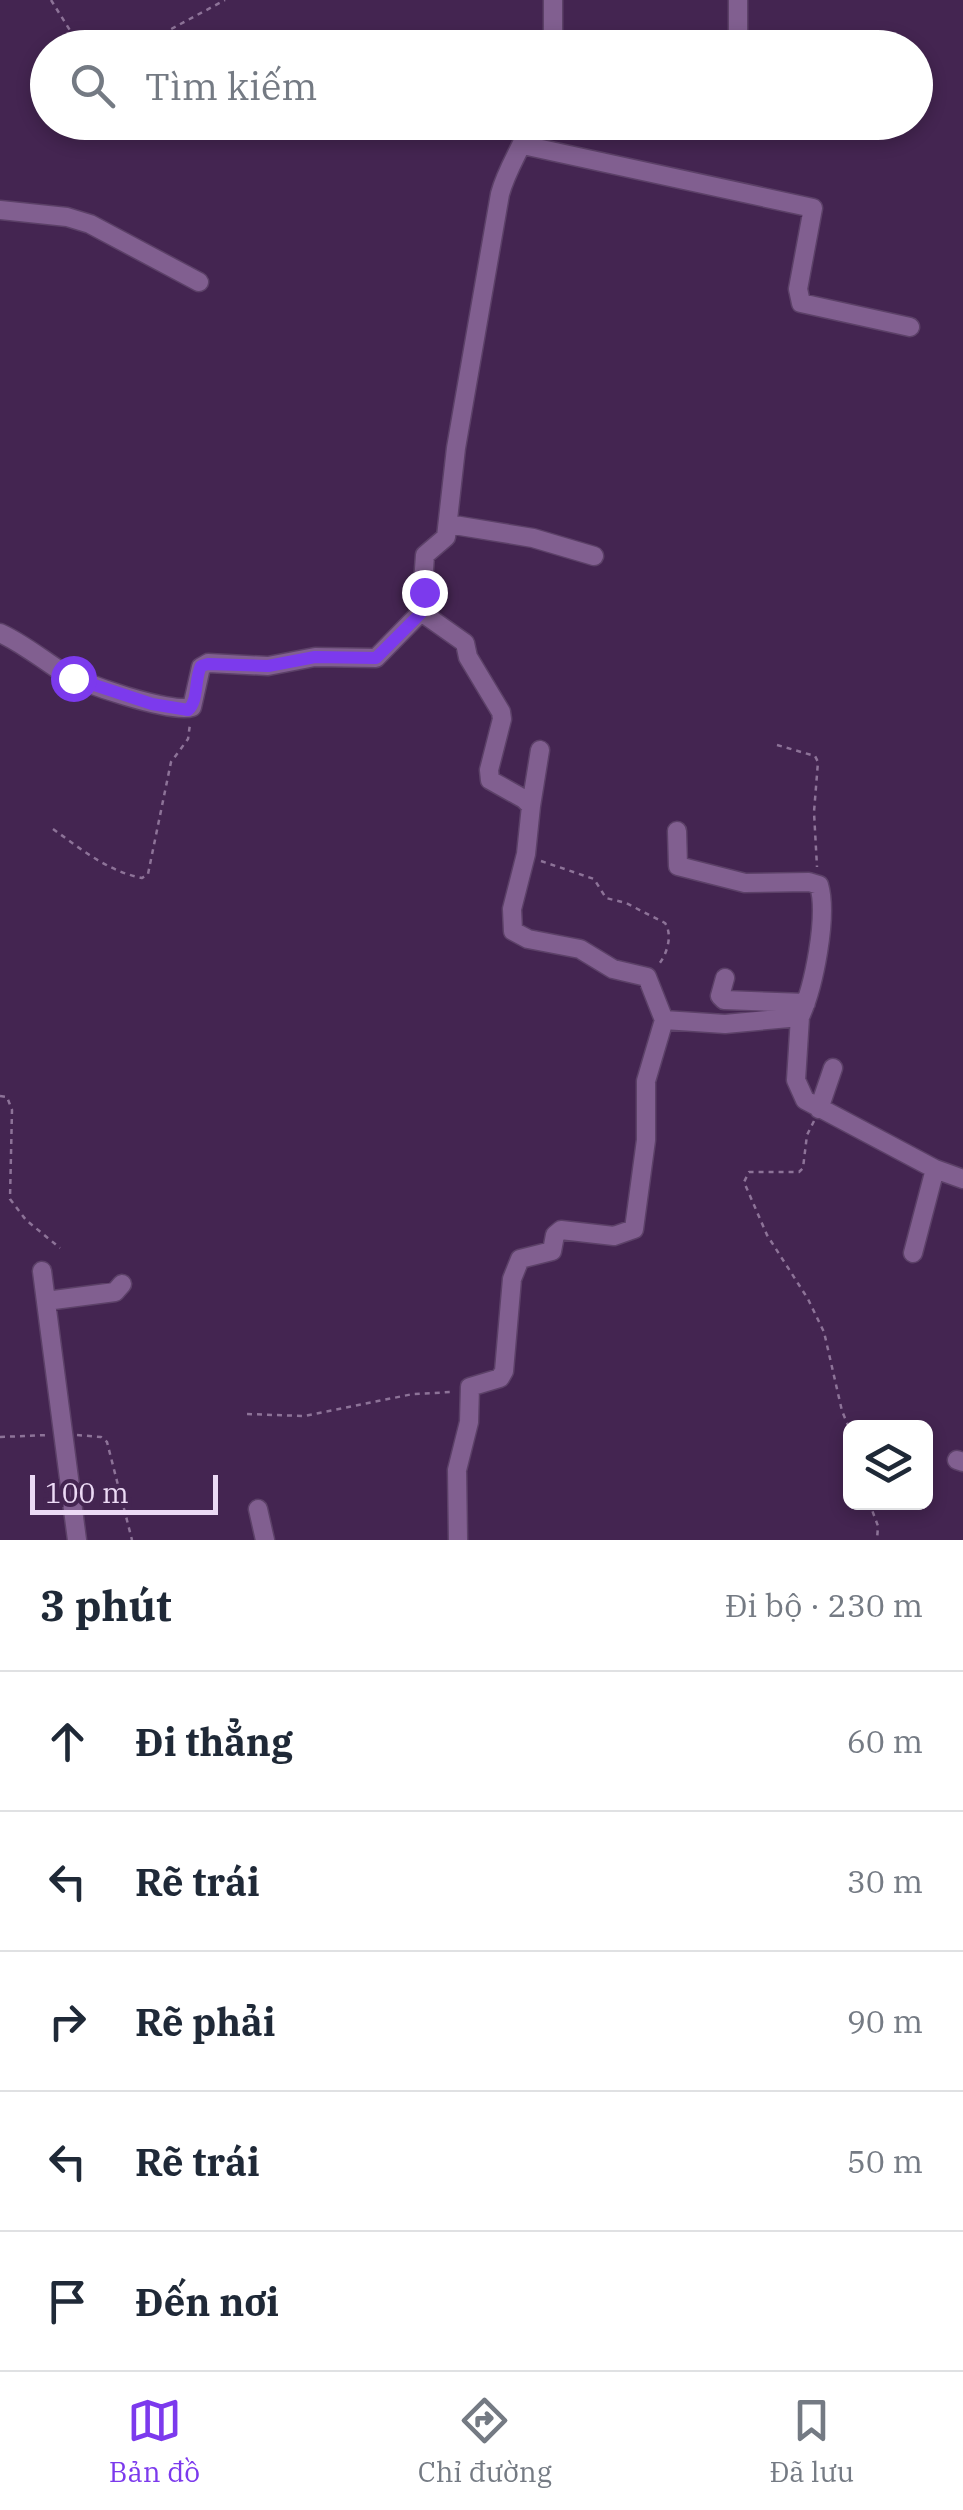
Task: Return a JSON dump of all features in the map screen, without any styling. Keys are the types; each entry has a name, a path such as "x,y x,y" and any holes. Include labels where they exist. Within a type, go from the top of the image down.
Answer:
{"street":[{"path":"553,0 553,30"},
{"path":"738,0 738,30"},
{"path":"0,633 73,678 152,704 188,710 194,703 196,676 201,666 208,664 268,666 315,657 376,658 422,612 425,555 446,537 456,448 500,194 505,175 525,140"},
{"path":"523,145 813,208 797,297 801,302 910,326"},
{"path":"0,210 67,217 90,224 200,282"},
{"path":"448,524 533,538 594,556"},
{"path":"422,612 465,643 468,658 501,712 490,780 531,806"},
{"path":"458,1540 457,1470 468,1422 470,1387 500,1378 504,1371 512,1279 520,1260 552,1251 555,1236 561,1230 614,1236 634,1229 646,1140 646,1080 664,1020 646,977 614,968 580,948 528,939 513,931 512,909 526,854 540,750"},
{"path":"677,831 678,866 745,884 817,883 821,892 820,938 803,1010 796,1080 804,1100 935,1169 963,1179"},
{"path":"725,978 720,996 724,1000 803,1010"},
{"path":"664,1020 725,1024 803,1010"},
{"path":"819,1109 833,1068"},
{"path":"913,1253 935,1169"},
{"path":"42,1271 77,1540"},
{"path":"46,1301 114,1292 122,1284"},
{"path":"258,1509 265,1540"}],"path":[{"path":"51,0 70,30"},
{"path":"169,30 225,0"},
{"path":"53,829 89,857 130,876 142,878 148,874 171,762 188,739 188,710"},
{"path":"777,745 815,756 818,762 814,812 817,883"},
{"path":"526,854 594,879 606,898 626,903 665,924 669,938 664,958 646,977"},
{"path":"0,1096 7,1097 12,1110 10,1199 26,1220 60,1248"},
{"path":"819,1109 807,1135 803,1168 799,1172 749,1172 744,1182 767,1234 824,1332 846,1420"},
{"path":"247,1414 304,1416 470,1387"},
{"path":"0,1437 101,1437 107,1442 132,1540"},
{"path":"873,1510 878,1540"}],"route":[{"path":"73,678 152,704 188,710 194,703 196,676 201,666 208,664 268,666 315,657 376,658 422,612 424,592"}]}
